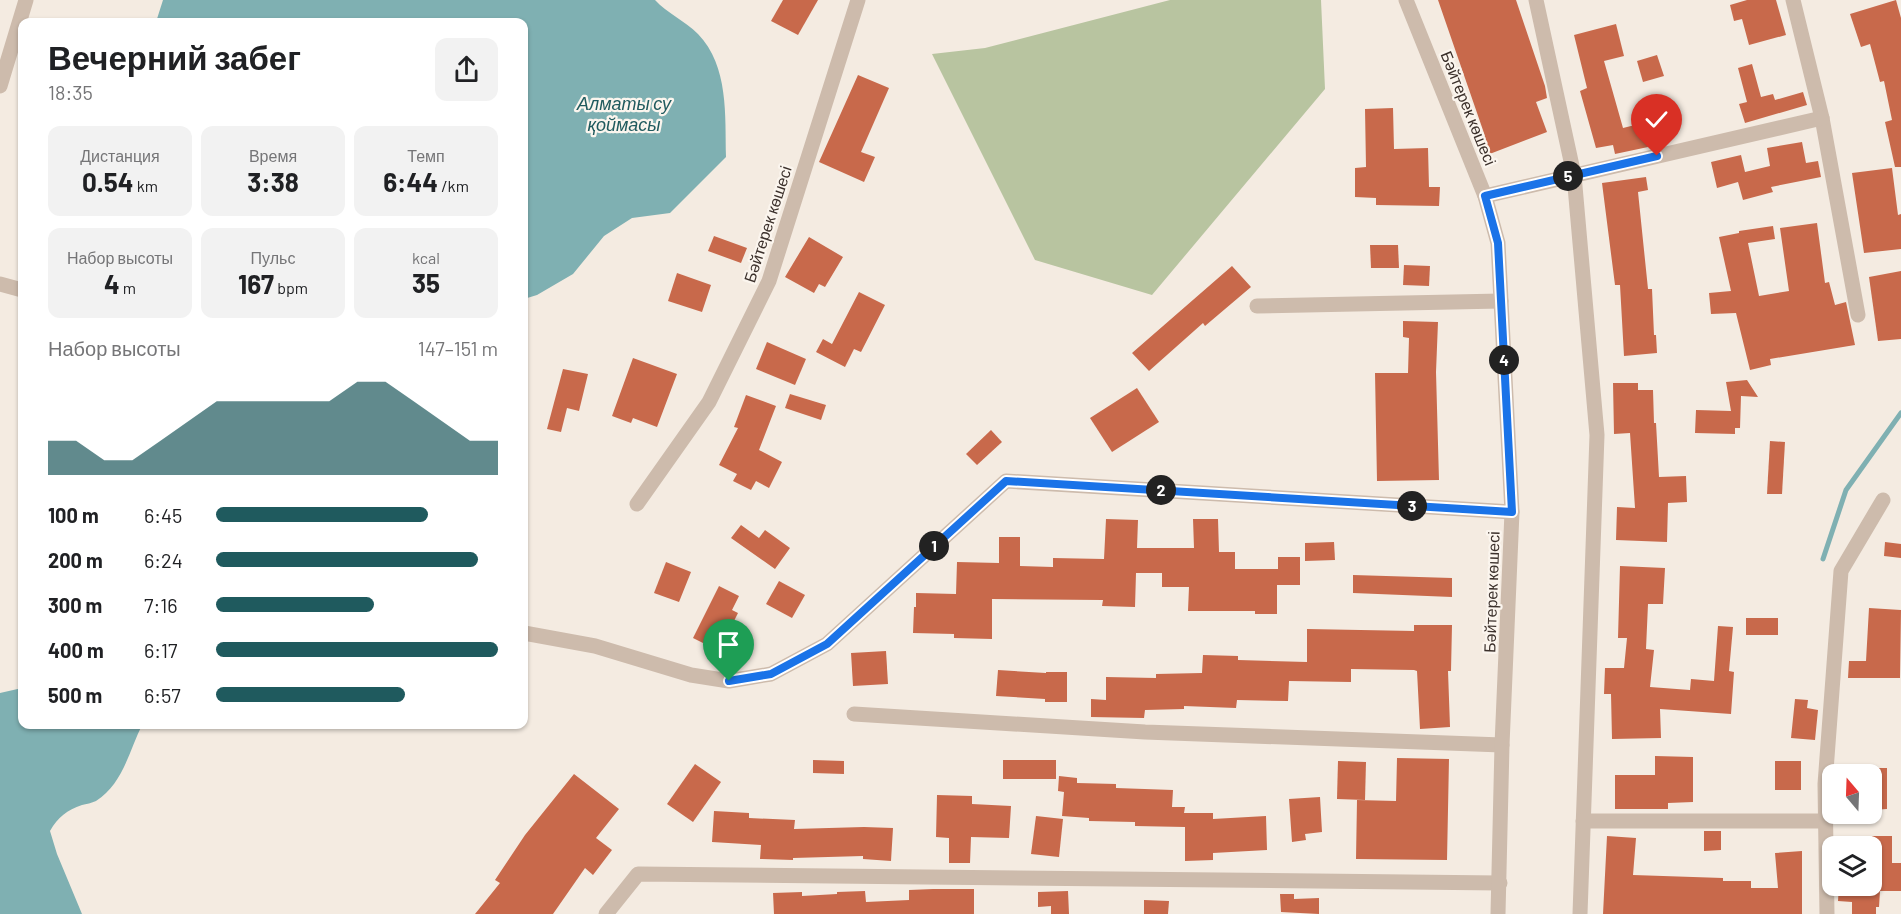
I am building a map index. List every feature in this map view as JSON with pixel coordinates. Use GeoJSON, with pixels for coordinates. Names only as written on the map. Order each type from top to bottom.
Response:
{"type":"FeatureCollection","features":[{"type":"Feature","properties":{"kind":"street"},"geometry":{"type":"LineString","coordinates":[[21,18],[26,0]]}},
{"type":"Feature","properties":{"kind":"street","name":"Бәйтерек көшесі"},"geometry":{"type":"LineString","coordinates":[[637,504],[709,402],[769,281],[858,0]]}},
{"type":"Feature","properties":{"kind":"street","name":"Бәйтерек көшесі"},"geometry":{"type":"LineString","coordinates":[[1406,0],[1485,196],[1498,243],[1512,512],[1502,745],[1498,914]]}},
{"type":"Feature","properties":{"kind":"street"},"geometry":{"type":"LineString","coordinates":[[1536,0],[1574,175],[1596,435],[1580,914]]}},
{"type":"Feature","properties":{"kind":"street"},"geometry":{"type":"LineString","coordinates":[[1793,0],[1822,118],[1858,315]]}},
{"type":"Feature","properties":{"kind":"street"},"geometry":{"type":"LineString","coordinates":[[0,86],[18,26]]}},
{"type":"Feature","properties":{"kind":"street"},"geometry":{"type":"LineString","coordinates":[[1485,196],[1822,118]]}},
{"type":"Feature","properties":{"kind":"street"},"geometry":{"type":"LineString","coordinates":[[0,284],[18,289]]}},
{"type":"Feature","properties":{"kind":"street"},"geometry":{"type":"LineString","coordinates":[[1257,306],[1501,301]]}},
{"type":"Feature","properties":{"kind":"street"},"geometry":{"type":"LineString","coordinates":[[528,634],[595,646],[691,675],[729,681],[771,674],[827,644],[1006,481],[1512,512]]}},
{"type":"Feature","properties":{"kind":"street"},"geometry":{"type":"LineString","coordinates":[[1827,764],[1841,571],[1883,500]]}},
{"type":"Feature","properties":{"kind":"street"},"geometry":{"type":"LineString","coordinates":[[854,714],[1145,732],[1502,745]]}},
{"type":"Feature","properties":{"kind":"street"},"geometry":{"type":"LineString","coordinates":[[1583,821],[1822,821]]}},
{"type":"Feature","properties":{"kind":"street"},"geometry":{"type":"LineString","coordinates":[[1826,824],[1827,914]]}},
{"type":"Feature","properties":{"kind":"street"},"geometry":{"type":"LineString","coordinates":[[606,914],[638,874],[1500,883]]}},
{"type":"Feature","properties":{"kind":"green space"},"geometry":{"type":"Polygon","coordinates":[[[1170,0],[1321,0],[1325,89],[1152,295],[1035,260],[932,54],[985,48],[1170,0]]]}},
{"type":"Feature","properties":{"kind":"water","name":"Алматы су қоймасы"},"geometry":{"type":"Polygon","coordinates":[[[163,0],[655,0],[698,34],[715,61],[720,76],[725,109],[726,157],[670,213],[632,218],[604,236],[573,274],[528,298],[528,18],[157,18],[163,0]]]}},
{"type":"Feature","properties":{"kind":"water"},"geometry":{"type":"Polygon","coordinates":[[[18,689],[18,729],[140,729],[113,786],[96,801],[67,812],[50,831],[82,914],[0,914],[0,693],[18,689]]]}},
{"type":"Feature","properties":{"kind":"building"},"geometry":{"type":"Polygon","coordinates":[[[783,0],[818,0],[798,35],[771,21],[783,0]]]}},
{"type":"Feature","properties":{"kind":"building"},"geometry":{"type":"Polygon","coordinates":[[[1438,0],[1516,0],[1545,86],[1547,98],[1536,102],[1547,132],[1487,155],[1480,138],[1485,136],[1438,0]]]}},
{"type":"Feature","properties":{"kind":"building"},"geometry":{"type":"Polygon","coordinates":[[[1747,0],[1776,0],[1786,35],[1749,45],[1742,19],[1734,21],[1730,5],[1747,0]]]}},
{"type":"Feature","properties":{"kind":"building"},"geometry":{"type":"Polygon","coordinates":[[[1896,0],[1901,18],[1901,167],[1895,167],[1885,122],[1892,120],[1884,81],[1880,82],[1870,44],[1861,47],[1850,14],[1896,0]]]}},
{"type":"Feature","properties":{"kind":"building"},"geometry":{"type":"Polygon","coordinates":[[[1616,24],[1624,56],[1604,61],[1623,128],[1643,123],[1648,147],[1615,154],[1613,145],[1596,148],[1580,91],[1587,88],[1574,35],[1616,24]]]}},
{"type":"Feature","properties":{"kind":"building"},"geometry":{"type":"Polygon","coordinates":[[[1657,55],[1664,76],[1643,82],[1637,61],[1657,55]]]}},
{"type":"Feature","properties":{"kind":"building"},"geometry":{"type":"Polygon","coordinates":[[[1752,64],[1761,97],[1773,94],[1775,100],[1803,92],[1807,105],[1745,123],[1739,104],[1747,102],[1738,68],[1752,64]]]}},
{"type":"Feature","properties":{"kind":"building"},"geometry":{"type":"Polygon","coordinates":[[[858,75],[889,88],[861,152],[875,157],[864,182],[819,162],[858,75]]]}},
{"type":"Feature","properties":{"kind":"building"},"geometry":{"type":"Polygon","coordinates":[[[1393,108],[1394,149],[1428,148],[1429,187],[1440,187],[1439,206],[1376,205],[1376,198],[1355,197],[1355,168],[1366,167],[1365,109],[1393,108]]]}},
{"type":"Feature","properties":{"kind":"building"},"geometry":{"type":"Polygon","coordinates":[[[1802,142],[1806,163],[1818,161],[1821,177],[1771,187],[1773,192],[1743,200],[1738,182],[1717,188],[1711,162],[1741,155],[1745,172],[1770,166],[1767,148],[1802,142]]]}},
{"type":"Feature","properties":{"kind":"building"},"geometry":{"type":"Polygon","coordinates":[[[1892,168],[1898,215],[1901,214],[1901,249],[1864,253],[1852,173],[1892,168]]]}},
{"type":"Feature","properties":{"kind":"building"},"geometry":{"type":"Polygon","coordinates":[[[1646,177],[1648,190],[1638,192],[1648,289],[1652,289],[1657,353],[1624,356],[1620,285],[1615,285],[1602,183],[1646,177]]]}},
{"type":"Feature","properties":{"kind":"building"},"geometry":{"type":"Polygon","coordinates":[[[1817,223],[1825,283],[1829,282],[1835,305],[1846,302],[1855,345],[1770,359],[1771,365],[1750,370],[1736,313],[1711,314],[1709,293],[1731,291],[1719,237],[1739,233],[1739,231],[1773,226],[1775,239],[1748,243],[1759,296],[1789,291],[1780,228],[1817,223]]]}},
{"type":"Feature","properties":{"kind":"building"},"geometry":{"type":"Polygon","coordinates":[[[714,236],[747,248],[741,263],[708,251],[714,236]]]}},
{"type":"Feature","properties":{"kind":"building"},"geometry":{"type":"Polygon","coordinates":[[[809,237],[843,257],[825,287],[819,284],[814,293],[785,277],[809,237]]]}},
{"type":"Feature","properties":{"kind":"building"},"geometry":{"type":"Polygon","coordinates":[[[1370,245],[1398,245],[1399,268],[1371,268],[1370,245]]]}},
{"type":"Feature","properties":{"kind":"building"},"geometry":{"type":"Polygon","coordinates":[[[1404,265],[1430,266],[1429,286],[1403,285],[1404,265]]]}},
{"type":"Feature","properties":{"kind":"building"},"geometry":{"type":"Polygon","coordinates":[[[1232,266],[1251,287],[1205,326],[1203,323],[1149,371],[1132,353],[1232,266]]]}},
{"type":"Feature","properties":{"kind":"building"},"geometry":{"type":"Polygon","coordinates":[[[1901,271],[1901,339],[1878,341],[1869,277],[1901,271]]]}},
{"type":"Feature","properties":{"kind":"building"},"geometry":{"type":"Polygon","coordinates":[[[677,273],[711,285],[702,312],[668,301],[677,273]]]}},
{"type":"Feature","properties":{"kind":"building"},"geometry":{"type":"Polygon","coordinates":[[[859,292],[885,305],[861,352],[854,349],[845,367],[816,352],[823,339],[832,344],[859,292]]]}},
{"type":"Feature","properties":{"kind":"building"},"geometry":{"type":"Polygon","coordinates":[[[1403,321],[1438,322],[1436,372],[1439,480],[1377,481],[1375,373],[1408,373],[1409,338],[1403,337],[1403,321]]]}},
{"type":"Feature","properties":{"kind":"building"},"geometry":{"type":"Polygon","coordinates":[[[767,342],[806,359],[795,385],[756,369],[767,342]]]}},
{"type":"Feature","properties":{"kind":"building"},"geometry":{"type":"Polygon","coordinates":[[[633,358],[677,374],[657,427],[633,418],[631,423],[612,416],[633,358]]]}},
{"type":"Feature","properties":{"kind":"building"},"geometry":{"type":"Polygon","coordinates":[[[563,369],[588,374],[579,411],[567,408],[561,432],[547,429],[563,369]]]}},
{"type":"Feature","properties":{"kind":"building"},"geometry":{"type":"Polygon","coordinates":[[[1747,380],[1758,397],[1741,396],[1740,428],[1735,428],[1735,434],[1695,433],[1696,410],[1731,411],[1726,382],[1747,380]]]}},
{"type":"Feature","properties":{"kind":"building"},"geometry":{"type":"Polygon","coordinates":[[[1613,383],[1638,383],[1638,390],[1653,390],[1659,477],[1686,476],[1687,502],[1668,503],[1667,542],[1616,540],[1617,507],[1635,508],[1630,433],[1614,434],[1613,383]]]}},
{"type":"Feature","properties":{"kind":"building"},"geometry":{"type":"Polygon","coordinates":[[[1137,388],[1159,422],[1112,452],[1090,418],[1137,388]]]}},
{"type":"Feature","properties":{"kind":"building"},"geometry":{"type":"Polygon","coordinates":[[[790,394],[826,405],[821,420],[785,408],[790,394]]]}},
{"type":"Feature","properties":{"kind":"building"},"geometry":{"type":"Polygon","coordinates":[[[746,395],[776,406],[759,450],[782,462],[769,488],[756,481],[751,490],[733,481],[737,474],[719,465],[738,428],[734,427],[746,395]]]}},
{"type":"Feature","properties":{"kind":"building"},"geometry":{"type":"Polygon","coordinates":[[[991,430],[1002,442],[977,465],[966,454],[991,430]]]}},
{"type":"Feature","properties":{"kind":"building"},"geometry":{"type":"Polygon","coordinates":[[[1770,441],[1785,442],[1782,494],[1767,494],[1770,441]]]}},
{"type":"Feature","properties":{"kind":"building"},"geometry":{"type":"Polygon","coordinates":[[[1106,519],[1138,520],[1137,548],[1194,548],[1193,519],[1218,519],[1219,552],[1235,552],[1235,569],[1278,569],[1278,557],[1300,557],[1300,585],[1277,585],[1277,614],[1255,614],[1255,611],[1188,611],[1189,587],[1162,587],[1162,573],[1136,573],[1135,607],[1102,606],[1103,600],[992,599],[992,639],[954,638],[954,634],[913,633],[916,593],[956,594],[957,562],[999,563],[999,537],[1020,537],[1020,566],[1053,567],[1053,558],[1104,559],[1106,519]]]}},
{"type":"Feature","properties":{"kind":"building"},"geometry":{"type":"Polygon","coordinates":[[[741,525],[759,538],[765,530],[790,548],[775,569],[731,538],[741,525]]]}},
{"type":"Feature","properties":{"kind":"building"},"geometry":{"type":"Polygon","coordinates":[[[1334,542],[1335,560],[1305,561],[1305,543],[1334,542]]]}},
{"type":"Feature","properties":{"kind":"building"},"geometry":{"type":"Polygon","coordinates":[[[1885,542],[1901,544],[1901,558],[1884,556],[1885,542]]]}},
{"type":"Feature","properties":{"kind":"building"},"geometry":{"type":"Polygon","coordinates":[[[666,562],[691,572],[679,602],[654,593],[666,562]]]}},
{"type":"Feature","properties":{"kind":"building"},"geometry":{"type":"Polygon","coordinates":[[[1620,566],[1665,568],[1663,604],[1648,604],[1646,649],[1654,650],[1650,687],[1690,690],[1691,679],[1714,681],[1718,626],[1733,627],[1729,671],[1734,672],[1731,714],[1660,709],[1661,738],[1612,739],[1611,694],[1604,694],[1605,668],[1624,668],[1627,638],[1618,638],[1620,566]]]}},
{"type":"Feature","properties":{"kind":"building"},"geometry":{"type":"Polygon","coordinates":[[[1353,575],[1452,578],[1452,597],[1353,593],[1353,575]]]}},
{"type":"Feature","properties":{"kind":"building"},"geometry":{"type":"Polygon","coordinates":[[[779,581],[805,595],[792,618],[766,604],[779,581]]]}},
{"type":"Feature","properties":{"kind":"building"},"geometry":{"type":"Polygon","coordinates":[[[719,586],[739,596],[732,610],[738,613],[719,651],[693,638],[719,586]]]}},
{"type":"Feature","properties":{"kind":"building"},"geometry":{"type":"Polygon","coordinates":[[[1869,608],[1901,610],[1900,678],[1848,678],[1849,661],[1866,661],[1869,608]]]}},
{"type":"Feature","properties":{"kind":"building"},"geometry":{"type":"Polygon","coordinates":[[[1746,618],[1778,618],[1778,635],[1746,635],[1746,618]]]}},
{"type":"Feature","properties":{"kind":"building"},"geometry":{"type":"Polygon","coordinates":[[[1414,625],[1452,625],[1451,671],[1448,671],[1450,727],[1420,729],[1417,671],[1414,670],[1351,669],[1351,682],[1289,681],[1288,701],[1237,700],[1236,708],[1184,706],[1184,709],[1145,710],[1144,718],[1091,717],[1091,699],[1106,700],[1106,677],[1156,678],[1156,674],[1202,673],[1203,655],[1238,656],[1238,660],[1307,662],[1307,629],[1414,631],[1414,625]]]}},
{"type":"Feature","properties":{"kind":"building"},"geometry":{"type":"Polygon","coordinates":[[[886,651],[888,684],[853,686],[851,653],[886,651]]]}},
{"type":"Feature","properties":{"kind":"building"},"geometry":{"type":"Polygon","coordinates":[[[998,670],[1067,672],[1067,702],[1045,702],[1045,699],[996,696],[998,670]]]}},
{"type":"Feature","properties":{"kind":"building"},"geometry":{"type":"Polygon","coordinates":[[[1795,699],[1808,700],[1807,708],[1818,710],[1815,740],[1791,738],[1795,699]]]}},
{"type":"Feature","properties":{"kind":"building"},"geometry":{"type":"Polygon","coordinates":[[[1655,756],[1693,757],[1693,802],[1668,803],[1668,809],[1615,809],[1615,775],[1655,775],[1655,756]]]}},
{"type":"Feature","properties":{"kind":"building"},"geometry":{"type":"Polygon","coordinates":[[[1397,758],[1449,759],[1447,860],[1356,859],[1357,800],[1396,801],[1397,758]]]}},
{"type":"Feature","properties":{"kind":"building"},"geometry":{"type":"Polygon","coordinates":[[[813,760],[844,761],[844,774],[813,773],[813,760]]]}},
{"type":"Feature","properties":{"kind":"building"},"geometry":{"type":"Polygon","coordinates":[[[1003,760],[1056,760],[1056,779],[1003,779],[1003,760]]]}},
{"type":"Feature","properties":{"kind":"building"},"geometry":{"type":"Polygon","coordinates":[[[1338,761],[1366,762],[1365,800],[1337,799],[1338,761]]]}},
{"type":"Feature","properties":{"kind":"building"},"geometry":{"type":"Polygon","coordinates":[[[1775,761],[1801,761],[1801,790],[1775,790],[1775,761]]]}},
{"type":"Feature","properties":{"kind":"building"},"geometry":{"type":"Polygon","coordinates":[[[695,764],[721,782],[693,822],[667,804],[695,764]]]}},
{"type":"Feature","properties":{"kind":"building"},"geometry":{"type":"Polygon","coordinates":[[[1882,768],[1887,768],[1887,809],[1882,809],[1882,768]]]}},
{"type":"Feature","properties":{"kind":"building"},"geometry":{"type":"Polygon","coordinates":[[[574,774],[619,809],[596,838],[612,850],[593,875],[585,868],[553,914],[475,914],[500,883],[495,880],[525,835],[574,774]]]}},
{"type":"Feature","properties":{"kind":"building"},"geometry":{"type":"Polygon","coordinates":[[[1059,776],[1077,778],[1077,783],[1116,784],[1116,788],[1173,790],[1172,807],[1185,807],[1184,813],[1213,813],[1213,819],[1266,816],[1267,850],[1213,853],[1213,860],[1185,861],[1185,827],[1135,826],[1135,822],[1089,821],[1089,818],[1062,816],[1064,792],[1058,791],[1059,776]]]}},
{"type":"Feature","properties":{"kind":"building"},"geometry":{"type":"Polygon","coordinates":[[[937,795],[972,796],[972,804],[1011,806],[1009,838],[971,837],[970,863],[949,863],[949,838],[936,837],[937,795]]]}},
{"type":"Feature","properties":{"kind":"building"},"geometry":{"type":"Polygon","coordinates":[[[1320,797],[1322,832],[1305,834],[1306,840],[1292,842],[1289,799],[1320,797]]]}},
{"type":"Feature","properties":{"kind":"building"},"geometry":{"type":"Polygon","coordinates":[[[714,811],[749,813],[749,818],[795,820],[794,829],[893,828],[891,861],[863,859],[863,856],[793,858],[793,860],[760,859],[761,845],[712,842],[714,811]]]}},
{"type":"Feature","properties":{"kind":"building"},"geometry":{"type":"Polygon","coordinates":[[[1036,816],[1063,819],[1059,857],[1031,854],[1036,816]]]}},
{"type":"Feature","properties":{"kind":"building"},"geometry":{"type":"Polygon","coordinates":[[[1704,831],[1721,831],[1721,850],[1704,851],[1704,831]]]}},
{"type":"Feature","properties":{"kind":"building"},"geometry":{"type":"Polygon","coordinates":[[[1607,836],[1636,838],[1633,875],[1751,881],[1751,888],[1778,888],[1775,853],[1802,851],[1802,914],[1603,914],[1607,836]]]}},
{"type":"Feature","properties":{"kind":"building"},"geometry":{"type":"Polygon","coordinates":[[[1882,836],[1892,836],[1892,863],[1901,863],[1901,891],[1882,891],[1882,836]]]}},
{"type":"Feature","properties":{"kind":"building"},"geometry":{"type":"Polygon","coordinates":[[[974,889],[974,914],[774,914],[773,893],[802,892],[802,896],[865,891],[866,902],[909,900],[909,890],[974,889]]]}},
{"type":"Feature","properties":{"kind":"building"},"geometry":{"type":"Polygon","coordinates":[[[1068,891],[1069,914],[1051,914],[1051,906],[1038,907],[1038,892],[1068,891]]]}},
{"type":"Feature","properties":{"kind":"building"},"geometry":{"type":"Polygon","coordinates":[[[1280,894],[1294,894],[1294,899],[1319,898],[1319,914],[1281,912],[1280,894]]]}},
{"type":"Feature","properties":{"kind":"building"},"geometry":{"type":"Polygon","coordinates":[[[1838,896],[1880,896],[1876,914],[1852,914],[1852,902],[1838,901],[1838,896]]]}},
{"type":"Feature","properties":{"kind":"building"},"geometry":{"type":"Polygon","coordinates":[[[1144,900],[1169,901],[1168,914],[1144,914],[1144,900]]]}},
{"type":"Feature","properties":{"kind":"waterway"},"geometry":{"type":"LineString","coordinates":[[1823,559],[1846,490],[1901,413]]}},
{"type":"Feature","properties":{"kind":"route"},"geometry":{"type":"LineString","coordinates":[[729,681],[771,674],[827,644],[1006,481],[1512,512],[1498,243],[1485,196],[1657,156]]}}]}
